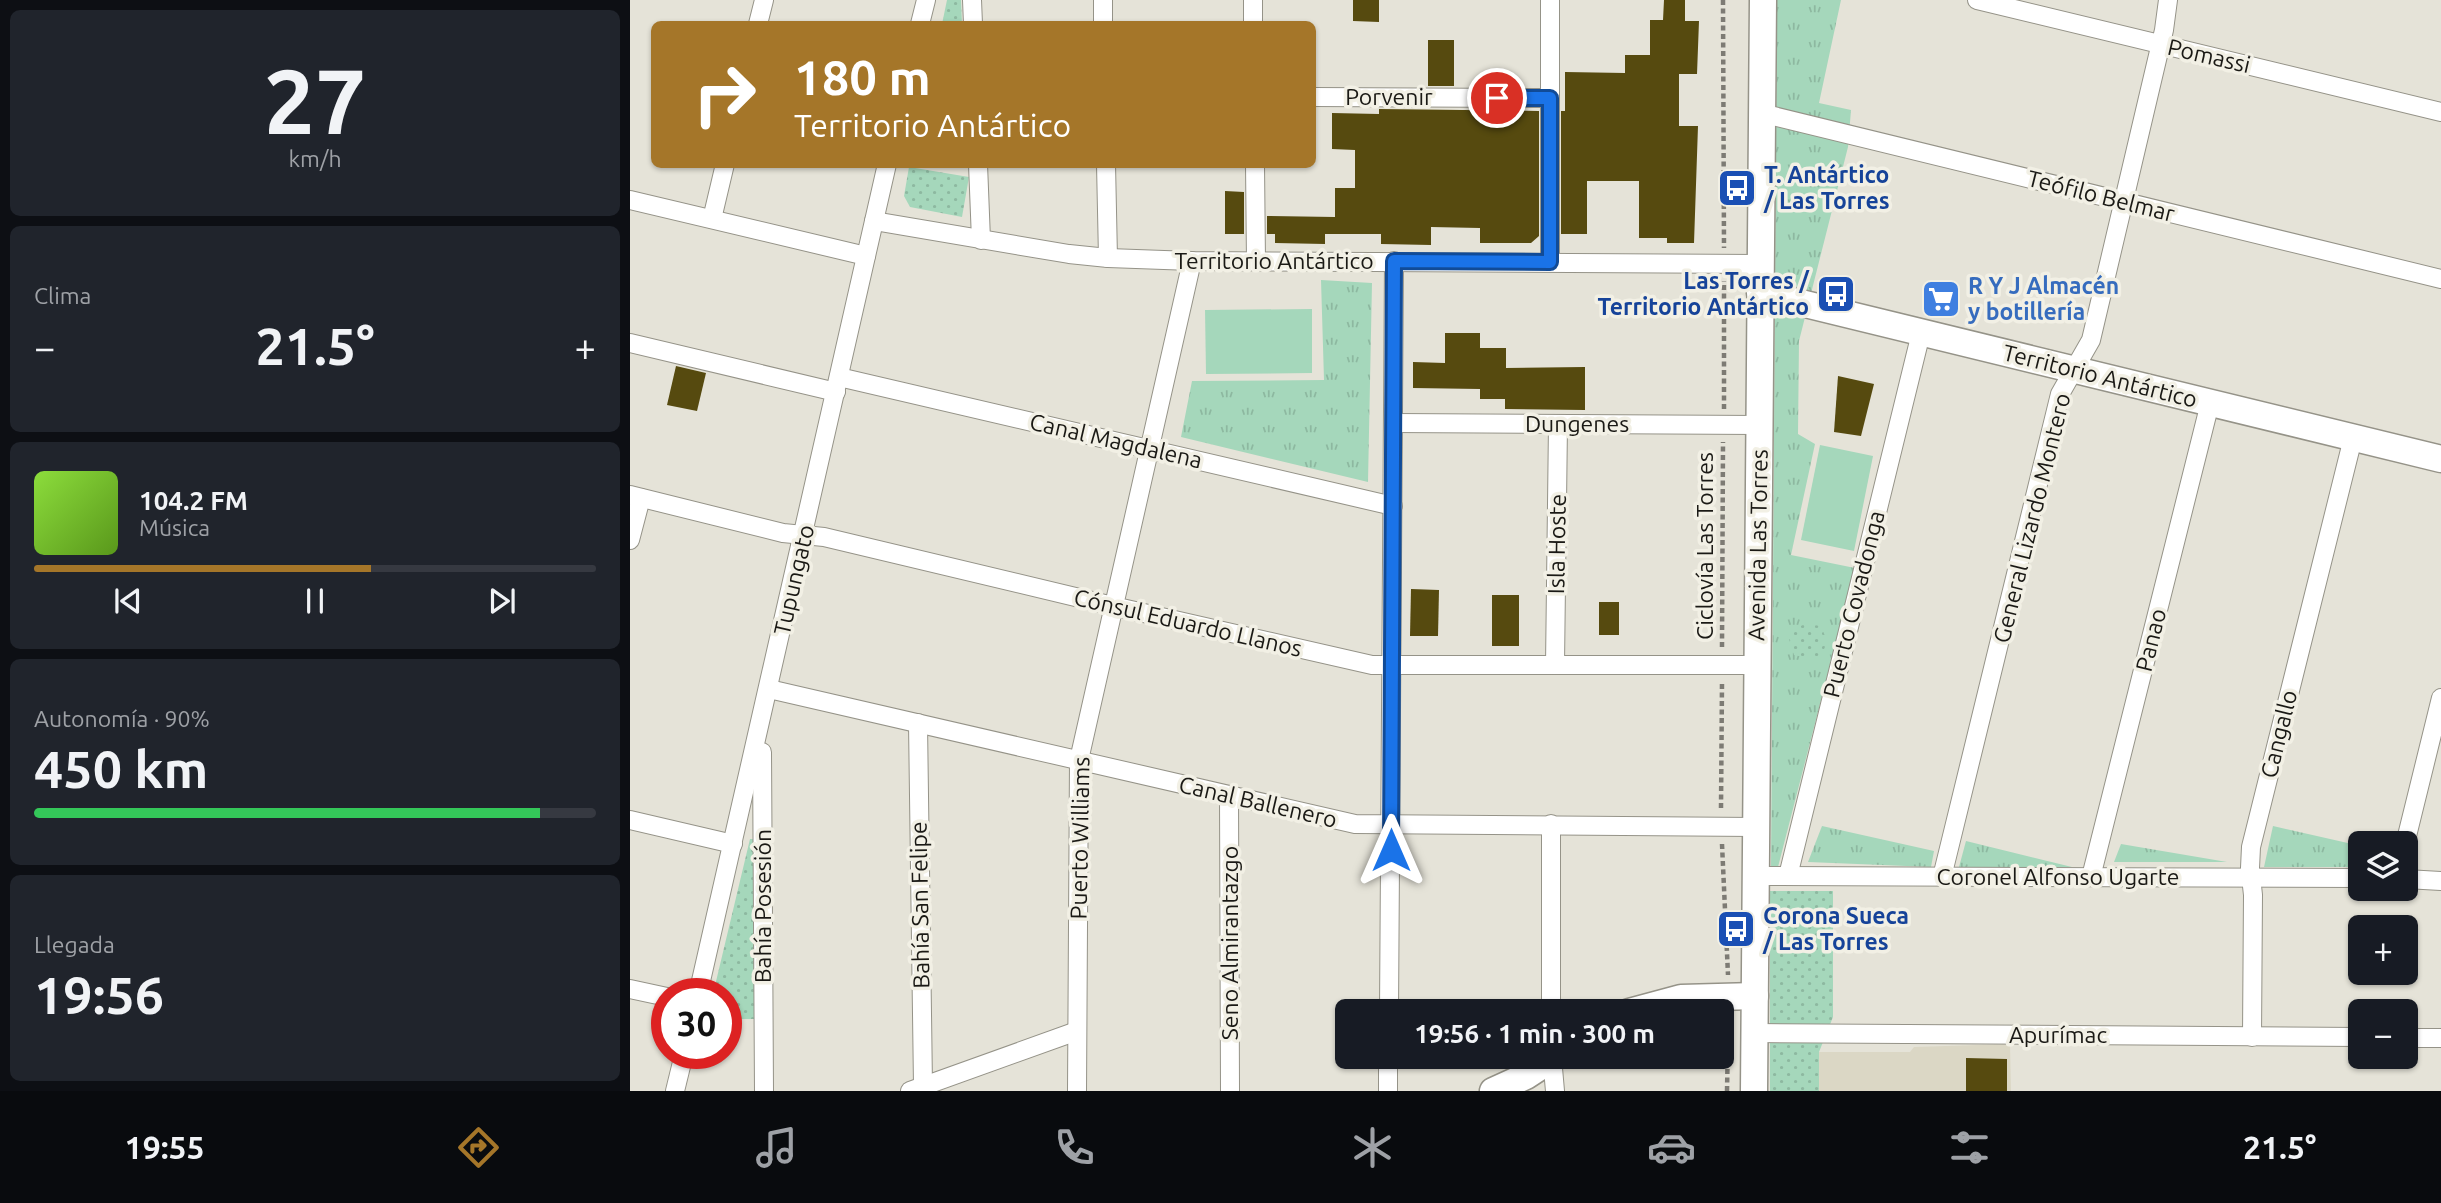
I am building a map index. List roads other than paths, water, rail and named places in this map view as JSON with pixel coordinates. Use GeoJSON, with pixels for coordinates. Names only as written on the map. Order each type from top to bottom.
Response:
{"type":"FeatureCollection","features":[{"type":"Feature","properties":{"kind":"main road","name":"Avenida Las Torres"},"geometry":{"type":"LineString","coordinates":[[1754,1091],[1754,1032],[1742,996],[1756,876],[1763,0]]}},
{"type":"Feature","properties":{"kind":"main road","name":"Territorio Antártico"},"geometry":{"type":"LineString","coordinates":[[1760,293],[2441,459]]}},
{"type":"Feature","properties":{"kind":"main road"},"geometry":{"type":"LineString","coordinates":[[1677,999],[1742,996]]}},
{"type":"Feature","properties":{"kind":"main road"},"geometry":{"type":"LineString","coordinates":[[1493,1091],[1536,1069]]}},
{"type":"Feature","properties":{"kind":"street"},"geometry":{"type":"LineString","coordinates":[[759,21],[764,0]]}},
{"type":"Feature","properties":{"kind":"street"},"geometry":{"type":"LineString","coordinates":[[921,21],[926,0]]}},
{"type":"Feature","properties":{"kind":"street"},"geometry":{"type":"LineString","coordinates":[[972,0],[973,21]]}},
{"type":"Feature","properties":{"kind":"street"},"geometry":{"type":"LineString","coordinates":[[1103,0],[1103,21]]}},
{"type":"Feature","properties":{"kind":"street"},"geometry":{"type":"LineString","coordinates":[[1253,0],[1253,21]]}},
{"type":"Feature","properties":{"kind":"street"},"geometry":{"type":"LineString","coordinates":[[1550,0],[1550,262]]}},
{"type":"Feature","properties":{"kind":"street","name":"Pomassi"},"geometry":{"type":"LineString","coordinates":[[1977,0],[2441,111]]}},
{"type":"Feature","properties":{"kind":"street","name":"General Lizardo Montero"},"geometry":{"type":"LineString","coordinates":[[1942,877],[2060,394],[2091,340],[2161,44],[2168,0]]}},
{"type":"Feature","properties":{"kind":"street","name":"Porvenir"},"geometry":{"type":"LineString","coordinates":[[1316,97],[1550,98]]}},
{"type":"Feature","properties":{"kind":"street","name":"Teófilo Belmar"},"geometry":{"type":"LineString","coordinates":[[1762,113],[2441,279]]}},
{"type":"Feature","properties":{"kind":"street"},"geometry":{"type":"LineString","coordinates":[[712,219],[724,168]]}},
{"type":"Feature","properties":{"kind":"street","name":"Tupungato"},"geometry":{"type":"LineString","coordinates":[[702,978],[886,168]]}},
{"type":"Feature","properties":{"kind":"street"},"geometry":{"type":"LineString","coordinates":[[978,168],[981,240]]}},
{"type":"Feature","properties":{"kind":"street"},"geometry":{"type":"LineString","coordinates":[[1106,168],[1108,258]]}},
{"type":"Feature","properties":{"kind":"street"},"geometry":{"type":"LineString","coordinates":[[1255,168],[1256,261]]}},
{"type":"Feature","properties":{"kind":"street"},"geometry":{"type":"LineString","coordinates":[[630,200],[866,256]]}},
{"type":"Feature","properties":{"kind":"street","name":"Territorio Antártico"},"geometry":{"type":"LineString","coordinates":[[874,221],[1108,258],[1192,261],[1760,264]]}},
{"type":"Feature","properties":{"kind":"street","name":"Puerto Williams"},"geometry":{"type":"LineString","coordinates":[[1077,1091],[1079,760],[1192,261]]}},
{"type":"Feature","properties":{"kind":"street"},"geometry":{"type":"LineString","coordinates":[[1389,999],[1394,261]]}},
{"type":"Feature","properties":{"kind":"street","name":"Puerto Covadonga"},"geometry":{"type":"LineString","coordinates":[[1788,876],[1921,332]]}},
{"type":"Feature","properties":{"kind":"street","name":"Canal Magdalena"},"geometry":{"type":"LineString","coordinates":[[630,343],[1149,449],[1393,506]]}},
{"type":"Feature","properties":{"kind":"street","name":"Panao"},"geometry":{"type":"LineString","coordinates":[[2091,877],[2210,403]]}},
{"type":"Feature","properties":{"kind":"street","name":"Dungenes"},"geometry":{"type":"LineString","coordinates":[[1394,423],[1760,425]]}},
{"type":"Feature","properties":{"kind":"street","name":"Isla Hoste"},"geometry":{"type":"LineString","coordinates":[[1555,665],[1558,424]]}},
{"type":"Feature","properties":{"kind":"street","name":"Cangallo"},"geometry":{"type":"LineString","coordinates":[[2252,1037],[2251,847],[2353,438]]}},
{"type":"Feature","properties":{"kind":"street"},"geometry":{"type":"LineString","coordinates":[[630,540],[635,497]]}},
{"type":"Feature","properties":{"kind":"street","name":"Cónsul Eduardo Llanos"},"geometry":{"type":"LineString","coordinates":[[635,497],[783,533],[824,537],[1361,663],[1757,665]]}},
{"type":"Feature","properties":{"kind":"street","name":"Canal Ballenero"},"geometry":{"type":"LineString","coordinates":[[769,689],[1355,824],[1756,827]]}},
{"type":"Feature","properties":{"kind":"street"},"geometry":{"type":"LineString","coordinates":[[2408,831],[2441,698]]}},
{"type":"Feature","properties":{"kind":"street","name":"Bahía Posesión"},"geometry":{"type":"LineString","coordinates":[[761,721],[764,1091]]}},
{"type":"Feature","properties":{"kind":"street","name":"Bahía San Felipe"},"geometry":{"type":"LineString","coordinates":[[916,1089],[918,723]]}},
{"type":"Feature","properties":{"kind":"street","name":"Seno Almirantazgo"},"geometry":{"type":"LineString","coordinates":[[1229,795],[1230,1091]]}},
{"type":"Feature","properties":{"kind":"street"},"geometry":{"type":"LineString","coordinates":[[630,820],[733,844]]}},
{"type":"Feature","properties":{"kind":"street"},"geometry":{"type":"LineString","coordinates":[[1550,824],[1550,999]]}},
{"type":"Feature","properties":{"kind":"street","name":"Coronel Alfonso Ugarte"},"geometry":{"type":"LineString","coordinates":[[1756,876],[2348,878]]}},
{"type":"Feature","properties":{"kind":"street"},"geometry":{"type":"LineString","coordinates":[[2418,880],[2441,881]]}},
{"type":"Feature","properties":{"kind":"street"},"geometry":{"type":"LineString","coordinates":[[630,989],[651,994]]}},
{"type":"Feature","properties":{"kind":"street"},"geometry":{"type":"LineString","coordinates":[[916,1089],[1077,1031]]}},
{"type":"Feature","properties":{"kind":"street","name":"Apurímac"},"geometry":{"type":"LineString","coordinates":[[1754,1032],[2348,1037]]}},
{"type":"Feature","properties":{"kind":"street"},"geometry":{"type":"LineString","coordinates":[[2418,1038],[2441,1038]]}},
{"type":"Feature","properties":{"kind":"street"},"geometry":{"type":"LineString","coordinates":[[675,1091],[680,1069]]}},
{"type":"Feature","properties":{"kind":"street"},"geometry":{"type":"LineString","coordinates":[[1388,1069],[1388,1091]]}},
{"type":"Feature","properties":{"kind":"street"},"geometry":{"type":"LineString","coordinates":[[1554,1069],[1555,1091]]}},
{"type":"Feature","properties":{"kind":"place","name":"T. Antártico / Las Torres"},"geometry":{"type":"Point","coordinates":[1737,188]}},
{"type":"Feature","properties":{"kind":"place","name":"Las Torres / Territorio Antártico"},"geometry":{"type":"Point","coordinates":[1836,294]}},
{"type":"Feature","properties":{"kind":"place","name":"R Y J Almacén y botillería"},"geometry":{"type":"Point","coordinates":[1941,299]}},
{"type":"Feature","properties":{"kind":"place","name":"Corona Sueca / Las Torres"},"geometry":{"type":"Point","coordinates":[1736,929]}}]}
